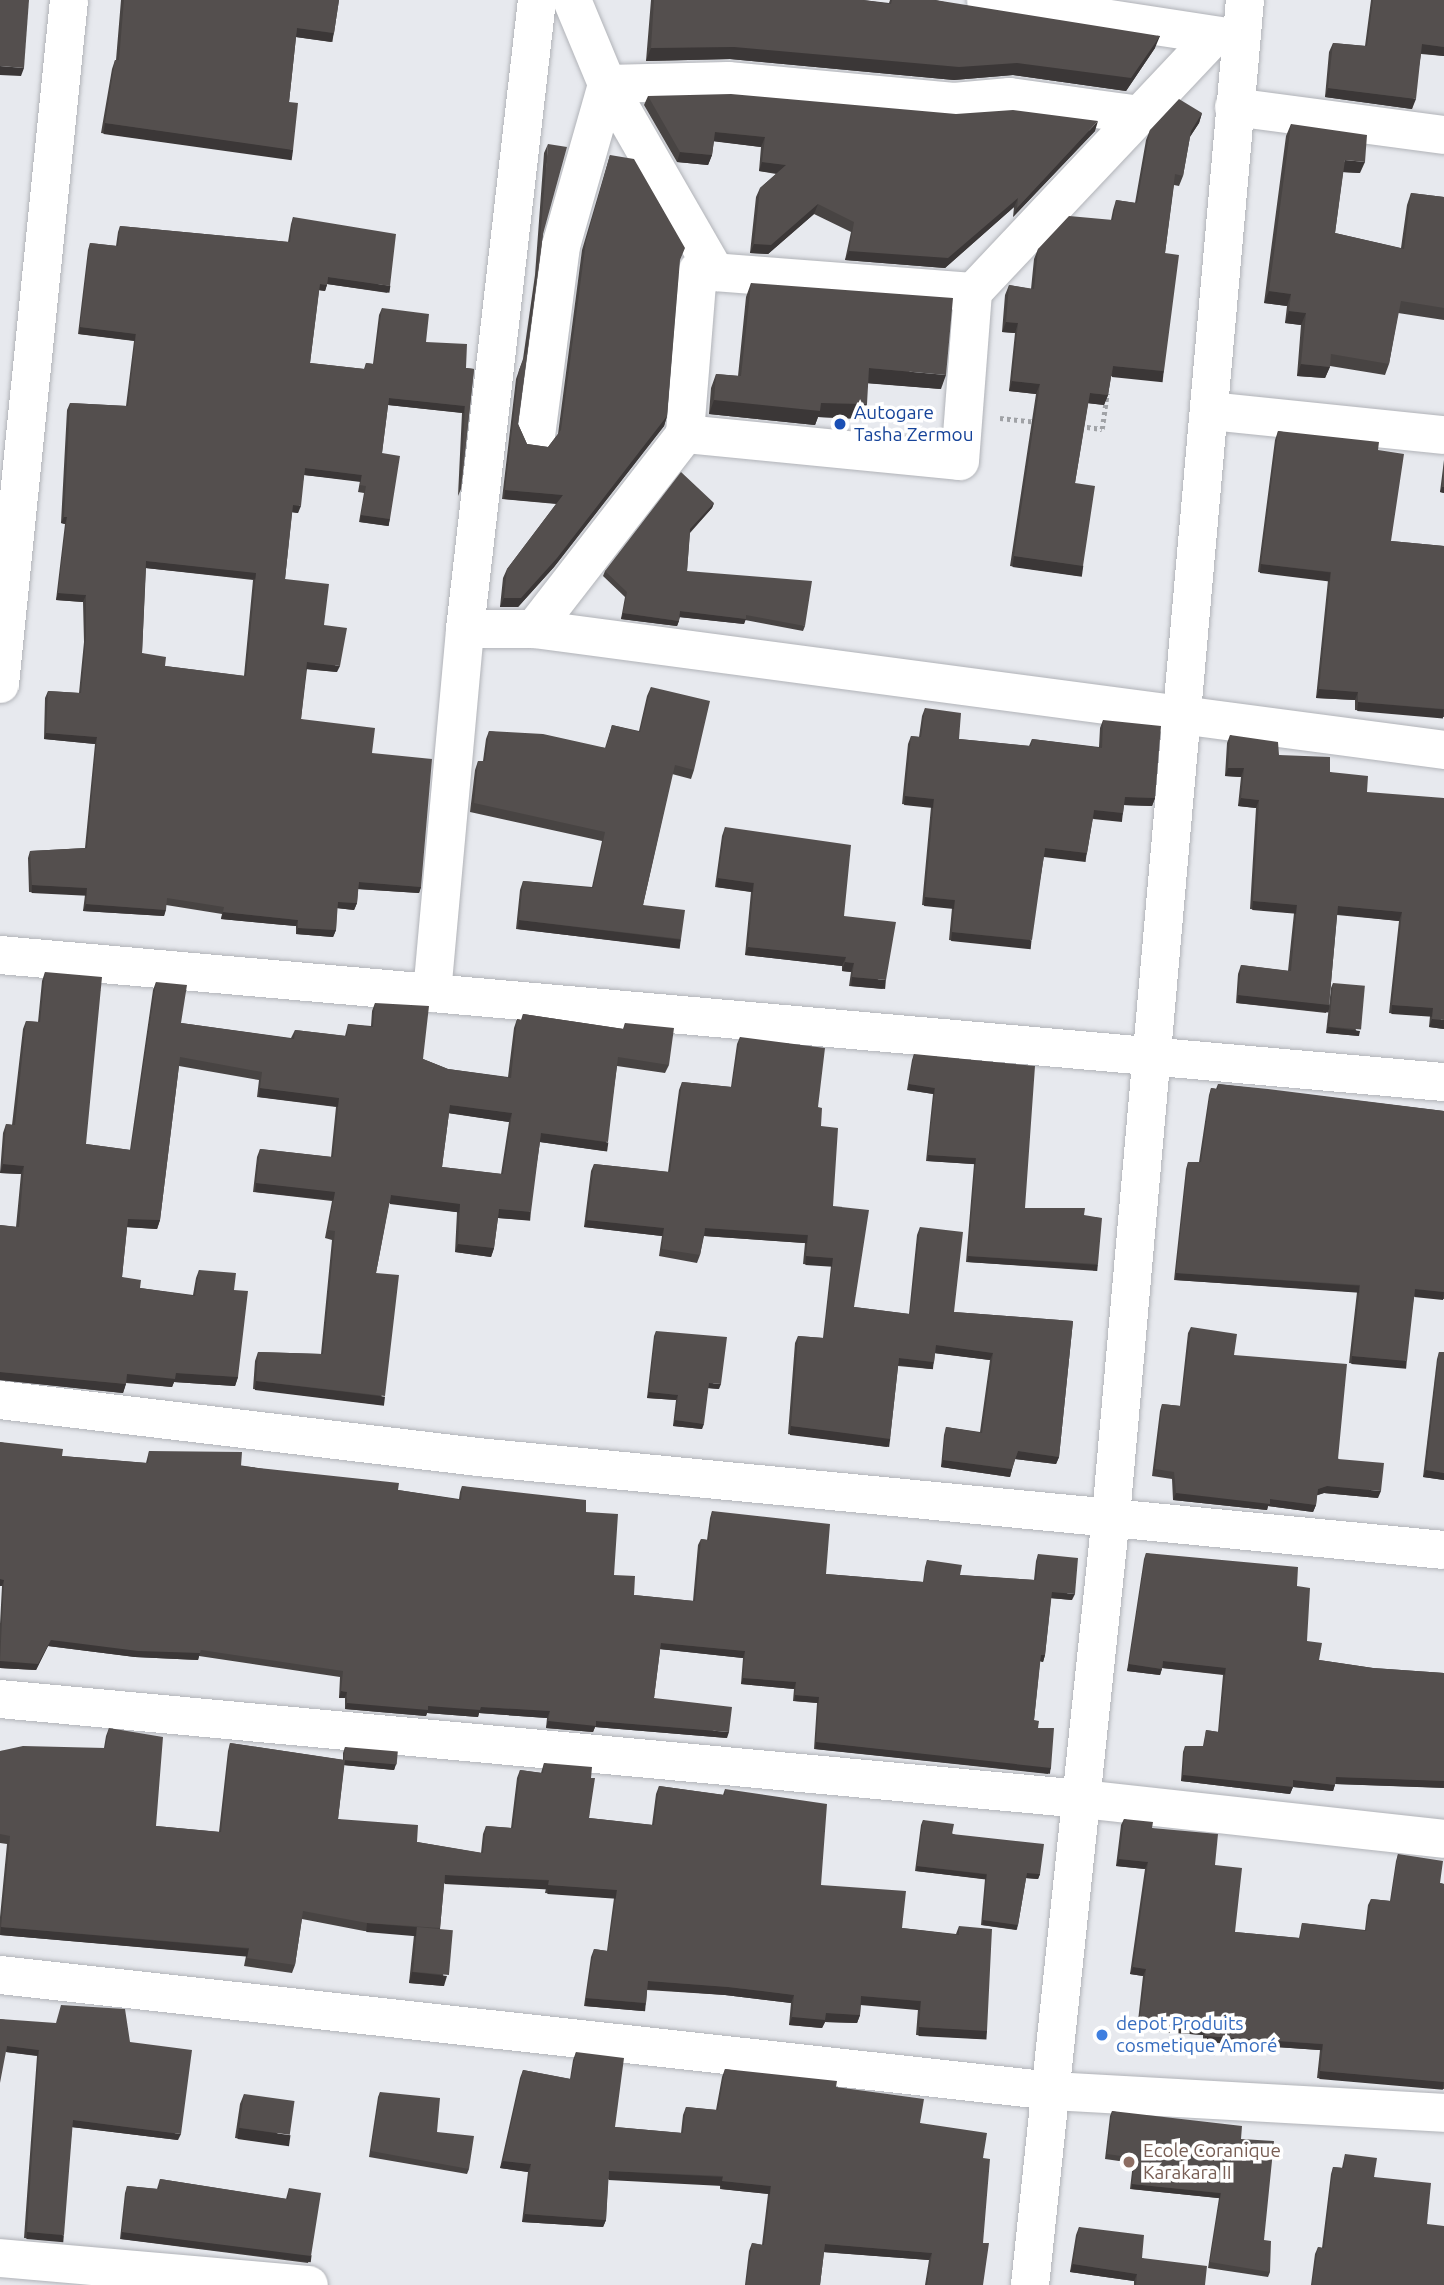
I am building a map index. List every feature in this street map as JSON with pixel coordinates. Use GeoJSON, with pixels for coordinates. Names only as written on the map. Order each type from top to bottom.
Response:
{"type":"FeatureCollection","features":[{"type":"Feature","properties":{"kind":"street"},"geometry":{"type":"LineString","coordinates":[[0,684],[69,0]]}},
{"type":"Feature","properties":{"kind":"street"},"geometry":{"type":"LineString","coordinates":[[432,993],[465,629],[537,0]]}},
{"type":"Feature","properties":{"kind":"street"},"geometry":{"type":"LineString","coordinates":[[572,0],[607,84],[715,272]]}},
{"type":"Feature","properties":{"kind":"street"},"geometry":{"type":"LineString","coordinates":[[986,0],[1227,38]]}},
{"type":"Feature","properties":{"kind":"street"},"geometry":{"type":"LineString","coordinates":[[685,434],[960,461],[973,292],[1139,115],[1227,38],[1245,0]]}},
{"type":"Feature","properties":{"kind":"street"},"geometry":{"type":"LineString","coordinates":[[1030,2285],[1111,1516],[1154,1060],[1179,716],[1211,411],[1234,107],[1227,38]]}},
{"type":"Feature","properties":{"kind":"street"},"geometry":{"type":"LineString","coordinates":[[607,84],[728,81],[954,102],[1010,97],[1139,115]]}},
{"type":"Feature","properties":{"kind":"street"},"geometry":{"type":"LineString","coordinates":[[536,436],[561,246],[607,84]]}},
{"type":"Feature","properties":{"kind":"street"},"geometry":{"type":"LineString","coordinates":[[1234,107],[1444,135]]}},
{"type":"Feature","properties":{"kind":"street"},"geometry":{"type":"LineString","coordinates":[[534,629],[685,434],[698,271],[973,292]]}},
{"type":"Feature","properties":{"kind":"street"},"geometry":{"type":"LineString","coordinates":[[1211,411],[1444,435]]}},
{"type":"Feature","properties":{"kind":"street"},"geometry":{"type":"LineString","coordinates":[[465,629],[534,629],[1444,750]]}},
{"type":"Feature","properties":{"kind":"street"},"geometry":{"type":"LineString","coordinates":[[0,955],[1154,1060],[1444,1082]]}},
{"type":"Feature","properties":{"kind":"street"},"geometry":{"type":"LineString","coordinates":[[0,1400],[478,1457],[1444,1550]]}},
{"type":"Feature","properties":{"kind":"street"},"geometry":{"type":"LineString","coordinates":[[0,1699],[1082,1799],[1444,1839]]}},
{"type":"Feature","properties":{"kind":"street"},"geometry":{"type":"LineString","coordinates":[[0,1975],[1052,2091],[1444,2113]]}},
{"type":"Feature","properties":{"kind":"street"},"geometry":{"type":"LineString","coordinates":[[0,2258],[309,2285]]}},
{"type":"Feature","properties":{"kind":"path"},"geometry":{"type":"LineString","coordinates":[[1077,426],[1102,429],[1109,383]]}},
{"type":"Feature","properties":{"kind":"path"},"geometry":{"type":"LineString","coordinates":[[963,414],[1052,424]]}},
{"type":"Feature","properties":{"kind":"building"},"geometry":{"type":"Polygon","coordinates":[[[0,0],[29,0],[24,68],[0,66],[0,0]]]}},
{"type":"Feature","properties":{"kind":"building"},"geometry":{"type":"Polygon","coordinates":[[[124,0],[339,0],[334,33],[297,28],[289,102],[298,103],[293,150],[105,123],[115,60],[119,60],[124,0]]]}},
{"type":"Feature","properties":{"kind":"building"},"geometry":{"type":"Polygon","coordinates":[[[654,0],[863,0],[891,4],[892,0],[935,0],[1160,36],[1131,78],[1017,63],[959,67],[734,47],[651,48],[654,0]]]}},
{"type":"Feature","properties":{"kind":"building"},"geometry":{"type":"Polygon","coordinates":[[[1373,0],[1444,0],[1444,47],[1422,44],[1416,99],[1328,88],[1333,43],[1367,46],[1373,0]]]}},
{"type":"Feature","properties":{"kind":"building"},"geometry":{"type":"Polygon","coordinates":[[[731,94],[956,114],[1013,110],[1098,121],[1017,208],[1018,198],[948,258],[849,251],[854,222],[818,204],[771,245],[754,244],[760,188],[786,165],[762,162],[765,137],[715,132],[712,155],[680,152],[648,96],[731,94]]]}},
{"type":"Feature","properties":{"kind":"building"},"geometry":{"type":"Polygon","coordinates":[[[1179,99],[1202,113],[1191,131],[1183,176],[1175,174],[1165,253],[1179,255],[1164,371],[1113,366],[1108,395],[1090,393],[1075,483],[1095,486],[1083,566],[1014,556],[1040,384],[1012,381],[1018,323],[1006,322],[1009,285],[1034,289],[1038,249],[1069,216],[1113,220],[1116,200],[1137,203],[1150,130],[1179,99]]]}},
{"type":"Feature","properties":{"kind":"building"},"geometry":{"type":"Polygon","coordinates":[[[1291,124],[1367,135],[1365,162],[1345,160],[1335,233],[1404,249],[1411,193],[1444,197],[1444,308],[1401,301],[1389,364],[1331,354],[1330,367],[1301,364],[1306,313],[1289,311],[1291,294],[1269,291],[1291,124]]]}},
{"type":"Feature","properties":{"kind":"building"},"geometry":{"type":"Polygon","coordinates":[[[548,144],[567,147],[543,234],[518,424],[527,444],[548,447],[561,430],[586,241],[610,155],[634,159],[685,248],[680,260],[667,416],[557,558],[521,598],[504,598],[507,569],[563,495],[505,490],[519,370],[527,351],[538,265],[548,144]]]}},
{"type":"Feature","properties":{"kind":"building"},"geometry":{"type":"Polygon","coordinates":[[[293,217],[396,234],[390,286],[328,277],[327,285],[320,284],[310,363],[365,369],[366,363],[374,364],[382,308],[429,314],[426,342],[467,344],[466,368],[474,369],[461,489],[465,406],[389,398],[382,453],[400,456],[390,519],[361,515],[366,486],[360,485],[362,475],[305,468],[301,506],[293,505],[285,579],[329,584],[324,625],[347,628],[340,666],[307,662],[301,719],[375,728],[372,753],[432,759],[421,887],[359,882],[357,903],[338,902],[336,930],[298,928],[298,920],[223,912],[224,907],[167,898],[166,910],[86,904],[87,888],[32,885],[30,851],[87,848],[97,737],[46,733],[48,691],[81,693],[86,636],[86,595],[58,593],[67,517],[64,517],[70,403],[128,406],[136,334],[80,327],[90,243],[118,246],[120,226],[290,242],[293,217]],[[146,561],[142,653],[166,657],[165,666],[246,676],[256,573],[146,561]]]}},
{"type":"Feature","properties":{"kind":"building"},"geometry":{"type":"Polygon","coordinates":[[[751,283],[953,298],[946,375],[869,368],[867,404],[821,403],[820,411],[714,400],[716,374],[741,376],[751,283]]]}},
{"type":"Feature","properties":{"kind":"building"},"geometry":{"type":"Polygon","coordinates":[[[1278,431],[1379,442],[1378,450],[1404,454],[1391,541],[1444,546],[1444,709],[1358,702],[1358,692],[1319,689],[1331,572],[1261,564],[1278,431]]]}},
{"type":"Feature","properties":{"kind":"building"},"geometry":{"type":"Polygon","coordinates":[[[681,472],[714,503],[690,529],[687,571],[812,581],[805,626],[746,615],[746,619],[680,611],[679,621],[623,613],[627,592],[605,571],[681,472]]]}},
{"type":"Feature","properties":{"kind":"building"},"geometry":{"type":"Polygon","coordinates":[[[651,687],[710,701],[694,770],[675,765],[643,905],[685,910],[681,939],[519,920],[523,881],[593,888],[605,832],[474,803],[478,761],[485,761],[489,731],[543,734],[606,748],[612,725],[640,732],[651,687]]]}},
{"type":"Feature","properties":{"kind":"building"},"geometry":{"type":"Polygon","coordinates":[[[925,708],[961,713],[959,739],[1031,746],[1032,739],[1102,748],[1103,720],[1161,726],[1155,798],[1125,797],[1123,813],[1094,810],[1087,853],[1045,848],[1032,940],[952,932],[955,900],[925,897],[934,799],[905,796],[911,736],[921,737],[925,708]]]}},
{"type":"Feature","properties":{"kind":"building"},"geometry":{"type":"Polygon","coordinates":[[[1230,735],[1278,742],[1279,755],[1330,757],[1330,772],[1368,776],[1367,792],[1444,798],[1444,1020],[1432,1019],[1433,1008],[1392,1005],[1402,912],[1338,906],[1329,1005],[1238,995],[1241,965],[1291,971],[1297,905],[1253,901],[1259,800],[1241,798],[1244,768],[1228,768],[1230,735]]]}},
{"type":"Feature","properties":{"kind":"building"},"geometry":{"type":"Polygon","coordinates":[[[725,827],[851,845],[844,916],[896,922],[886,980],[852,977],[854,963],[845,962],[846,957],[748,947],[754,883],[718,878],[725,827]]]}},
{"type":"Feature","properties":{"kind":"building"},"geometry":{"type":"Polygon","coordinates":[[[45,972],[102,977],[86,1144],[131,1150],[156,982],[187,985],[181,1023],[294,1039],[295,1030],[347,1036],[348,1024],[373,1027],[375,1003],[429,1006],[423,1059],[448,1069],[511,1078],[517,1019],[522,1020],[523,1014],[624,1029],[625,1023],[674,1028],[669,1065],[618,1057],[608,1142],[541,1133],[531,1212],[499,1209],[494,1248],[458,1244],[460,1204],[391,1195],[376,1273],[399,1275],[385,1396],[256,1381],[258,1352],[323,1354],[335,1231],[328,1230],[335,1192],[256,1183],[260,1149],[333,1157],[339,1098],[260,1088],[262,1072],[180,1057],[160,1220],[128,1219],[122,1277],[141,1280],[140,1288],[195,1296],[199,1270],[236,1273],[234,1290],[248,1291],[238,1377],[176,1373],[175,1379],[127,1374],[126,1384],[0,1372],[0,1225],[19,1227],[24,1166],[3,1164],[6,1124],[15,1125],[26,1021],[40,1022],[45,972]],[[450,1105],[442,1167],[503,1174],[512,1113],[450,1105]]]}},
{"type":"Feature","properties":{"kind":"building"},"geometry":{"type":"Polygon","coordinates":[[[1333,983],[1365,986],[1361,1030],[1329,1027],[1333,983]]]}},
{"type":"Feature","properties":{"kind":"building"},"geometry":{"type":"Polygon","coordinates":[[[740,1037],[825,1048],[818,1107],[822,1108],[821,1126],[838,1128],[833,1206],[869,1210],[854,1307],[910,1314],[920,1227],[963,1232],[954,1312],[1073,1321],[1059,1457],[1018,1451],[1012,1469],[943,1460],[946,1427],[982,1433],[993,1353],[936,1345],[934,1362],[899,1358],[890,1439],[791,1426],[798,1336],[824,1338],[833,1258],[806,1256],[808,1235],[705,1228],[700,1255],[662,1249],[664,1228],[587,1220],[594,1164],[670,1172],[682,1082],[732,1087],[740,1037]]]}},
{"type":"Feature","properties":{"kind":"building"},"geometry":{"type":"Polygon","coordinates":[[[914,1054],[1035,1066],[1025,1208],[1085,1208],[1084,1215],[1102,1218],[1098,1264],[968,1256],[976,1158],[928,1155],[935,1088],[909,1084],[914,1054]]]}},
{"type":"Feature","properties":{"kind":"building"},"geometry":{"type":"Polygon","coordinates":[[[1218,1084],[1444,1111],[1444,1292],[1415,1289],[1407,1361],[1352,1356],[1360,1285],[1176,1273],[1188,1162],[1201,1162],[1211,1088],[1218,1089],[1218,1084]]]}},
{"type":"Feature","properties":{"kind":"building"},"geometry":{"type":"Polygon","coordinates":[[[1191,1327],[1237,1334],[1234,1355],[1347,1364],[1338,1459],[1384,1463],[1381,1491],[1327,1486],[1318,1489],[1316,1505],[1270,1499],[1270,1504],[1176,1493],[1174,1472],[1155,1469],[1162,1404],[1181,1406],[1191,1327]]]}},
{"type":"Feature","properties":{"kind":"building"},"geometry":{"type":"Polygon","coordinates":[[[656,1331],[727,1337],[721,1384],[709,1383],[704,1424],[675,1420],[678,1395],[649,1392],[656,1331]]]}},
{"type":"Feature","properties":{"kind":"building"},"geometry":{"type":"Polygon","coordinates":[[[1439,1352],[1444,1352],[1444,1473],[1426,1470],[1439,1352]]]}},
{"type":"Feature","properties":{"kind":"building"},"geometry":{"type":"Polygon","coordinates":[[[0,1442],[63,1449],[62,1456],[148,1463],[149,1451],[242,1452],[241,1466],[399,1483],[398,1490],[461,1500],[462,1486],[586,1500],[586,1512],[618,1514],[614,1575],[635,1576],[634,1595],[695,1601],[701,1539],[709,1540],[712,1511],[830,1524],[826,1574],[924,1582],[927,1560],[962,1565],[960,1575],[1036,1580],[1038,1554],[1078,1558],[1075,1594],[1052,1592],[1045,1655],[1041,1655],[1034,1720],[1039,1721],[1038,1728],[1054,1728],[1051,1768],[816,1742],[819,1697],[795,1695],[796,1682],[743,1678],[745,1651],[661,1643],[654,1698],[732,1707],[729,1732],[596,1721],[596,1726],[548,1721],[550,1711],[428,1706],[428,1710],[347,1703],[347,1692],[341,1691],[343,1671],[201,1650],[200,1653],[138,1651],[51,1640],[38,1664],[0,1661],[4,1580],[0,1579],[0,1442]]]}},
{"type":"Feature","properties":{"kind":"building"},"geometry":{"type":"Polygon","coordinates":[[[1146,1553],[1298,1567],[1297,1586],[1310,1588],[1307,1641],[1322,1643],[1319,1660],[1373,1668],[1444,1673],[1444,1781],[1336,1777],[1335,1785],[1293,1780],[1293,1787],[1183,1775],[1185,1746],[1204,1746],[1206,1730],[1219,1732],[1226,1668],[1163,1661],[1162,1669],[1129,1664],[1146,1553]]]}},
{"type":"Feature","properties":{"kind":"building"},"geometry":{"type":"Polygon","coordinates":[[[109,1728],[163,1737],[156,1826],[221,1832],[230,1743],[345,1760],[338,1819],[418,1825],[417,1842],[483,1853],[486,1826],[513,1828],[520,1770],[543,1773],[544,1763],[592,1767],[591,1778],[595,1778],[589,1818],[654,1825],[659,1786],[725,1795],[725,1789],[827,1804],[821,1885],[906,1891],[902,1928],[959,1935],[959,1926],[992,1929],[987,2031],[919,2027],[921,2001],[861,1996],[860,2015],[826,2013],[825,2020],[792,2017],[794,1995],[728,1987],[648,1981],[646,2003],[586,1998],[594,1949],[608,1951],[617,1890],[548,1885],[549,1880],[445,1875],[440,1928],[367,1923],[303,1911],[295,1965],[247,1958],[249,1948],[1,1927],[10,1836],[0,1834],[0,1751],[23,1746],[105,1748],[109,1728]]]}},
{"type":"Feature","properties":{"kind":"building"},"geometry":{"type":"Polygon","coordinates":[[[345,1747],[398,1752],[397,1765],[344,1760],[345,1747]]]}},
{"type":"Feature","properties":{"kind":"building"},"geometry":{"type":"Polygon","coordinates":[[[1124,1819],[1153,1822],[1152,1828],[1218,1834],[1215,1865],[1242,1868],[1235,1932],[1300,1938],[1302,1923],[1366,1931],[1371,1899],[1391,1901],[1398,1854],[1443,1861],[1440,1883],[1444,1884],[1444,2082],[1320,2071],[1323,2044],[1205,2036],[1206,2029],[1139,2023],[1146,1969],[1133,1967],[1148,1862],[1119,1859],[1124,1819]]]}},
{"type":"Feature","properties":{"kind":"building"},"geometry":{"type":"Polygon","coordinates":[[[923,1820],[954,1824],[952,1834],[1044,1844],[1040,1874],[1027,1873],[1018,1925],[983,1920],[987,1874],[917,1866],[923,1820]]]}},
{"type":"Feature","properties":{"kind":"building"},"geometry":{"type":"Polygon","coordinates":[[[417,1927],[453,1930],[449,1975],[413,1972],[417,1927]]]}},
{"type":"Feature","properties":{"kind":"building"},"geometry":{"type":"Polygon","coordinates":[[[61,2005],[125,2009],[130,2042],[192,2050],[181,2134],[73,2120],[64,2235],[27,2232],[39,2050],[7,2046],[0,2083],[0,2019],[56,2023],[61,2005]]]}},
{"type":"Feature","properties":{"kind":"building"},"geometry":{"type":"Polygon","coordinates":[[[576,2052],[624,2058],[615,2127],[683,2133],[686,2107],[718,2110],[725,2069],[837,2081],[836,2087],[924,2099],[920,2123],[987,2133],[983,2158],[990,2159],[983,2243],[989,2243],[983,2285],[927,2285],[932,2253],[825,2244],[820,2285],[746,2285],[752,2243],[764,2245],[771,2186],[722,2181],[723,2176],[609,2171],[606,2220],[525,2214],[531,2164],[503,2161],[523,2070],[571,2079],[576,2052]]]}},
{"type":"Feature","properties":{"kind":"building"},"geometry":{"type":"Polygon","coordinates":[[[380,2092],[440,2098],[437,2132],[474,2136],[469,2169],[371,2151],[380,2092]]]}},
{"type":"Feature","properties":{"kind":"building"},"geometry":{"type":"Polygon","coordinates":[[[244,2094],[295,2101],[290,2135],[239,2128],[244,2094]]]}},
{"type":"Feature","properties":{"kind":"building"},"geometry":{"type":"Polygon","coordinates":[[[1112,2111],[1242,2126],[1241,2139],[1274,2141],[1264,2240],[1271,2241],[1270,2272],[1210,2262],[1221,2193],[1132,2184],[1135,2158],[1107,2154],[1112,2111]]]}},
{"type":"Feature","properties":{"kind":"building"},"geometry":{"type":"Polygon","coordinates":[[[1345,2154],[1377,2158],[1374,2177],[1431,2183],[1427,2224],[1444,2226],[1444,2285],[1312,2285],[1318,2247],[1324,2248],[1333,2167],[1344,2168],[1345,2154]]]}},
{"type":"Feature","properties":{"kind":"building"},"geometry":{"type":"Polygon","coordinates":[[[160,2179],[288,2199],[289,2188],[321,2193],[311,2256],[122,2232],[127,2186],[159,2189],[160,2179]]]}},
{"type":"Feature","properties":{"kind":"building"},"geometry":{"type":"Polygon","coordinates":[[[1079,2227],[1144,2235],[1142,2258],[1207,2266],[1205,2285],[1136,2285],[1137,2274],[1073,2264],[1079,2227]]]}},
{"type":"Feature","properties":{"kind":"place","name":"Autogare Tasha Zermou"},"geometry":{"type":"Point","coordinates":[840,424]}},
{"type":"Feature","properties":{"kind":"place","name":"depot Produits cosmetique Amoré"},"geometry":{"type":"Point","coordinates":[1102,2035]}},
{"type":"Feature","properties":{"kind":"place","name":"Ecole Coranique Karakara II"},"geometry":{"type":"Point","coordinates":[1129,2162]}}]}
